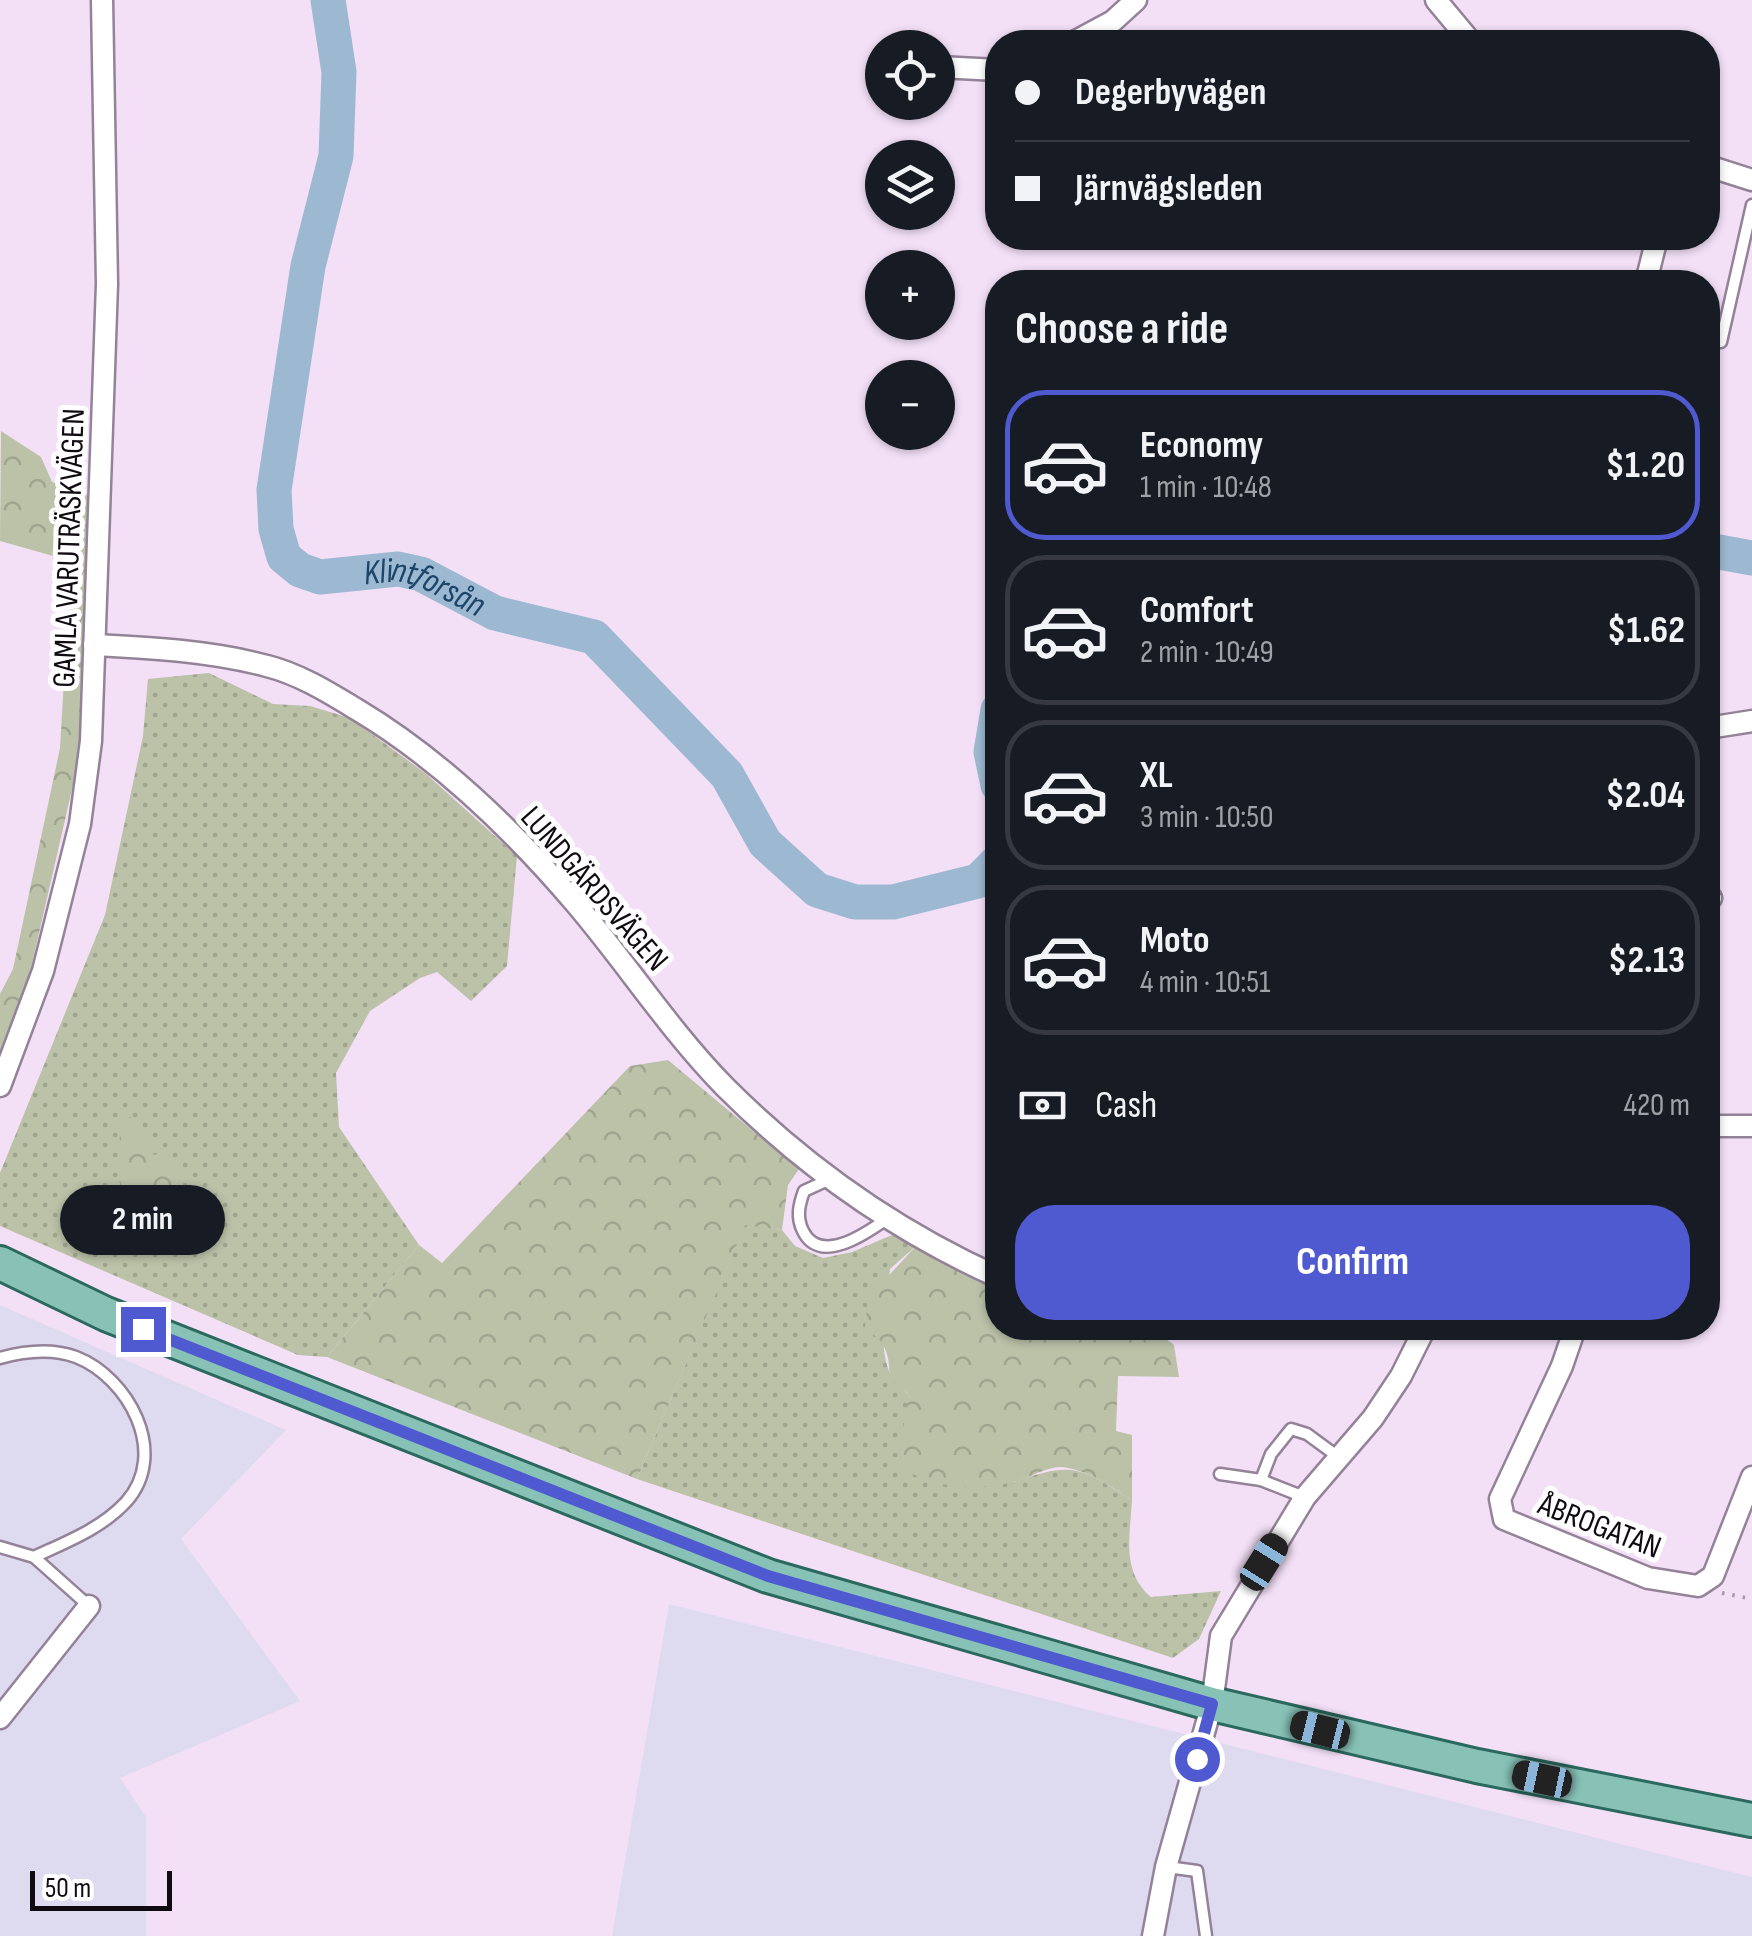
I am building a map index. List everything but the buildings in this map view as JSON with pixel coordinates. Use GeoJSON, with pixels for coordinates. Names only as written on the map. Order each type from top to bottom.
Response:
{"type":"FeatureCollection","features":[{"type":"Feature","properties":{"kind":"main road"},"geometry":{"type":"LineString","coordinates":[[0,1264],[106,1314],[768,1576],[1212,1704],[1477,1766],[1752,1820]]}},
{"type":"Feature","properties":{"kind":"street","name":"GAMLA VARUTRÄSKVÄGEN"},"geometry":{"type":"LineString","coordinates":[[0,1086],[44,971],[80,824],[91,740],[107,284],[102,0]]}},
{"type":"Feature","properties":{"kind":"street"},"geometry":{"type":"LineString","coordinates":[[1096,30],[1136,0]]}},
{"type":"Feature","properties":{"kind":"street"},"geometry":{"type":"LineString","coordinates":[[1436,0],[1461,30]]}},
{"type":"Feature","properties":{"kind":"street"},"geometry":{"type":"LineString","coordinates":[[955,69],[985,70]]}},
{"type":"Feature","properties":{"kind":"street"},"geometry":{"type":"LineString","coordinates":[[1720,170],[1752,180]]}},
{"type":"Feature","properties":{"kind":"street","name":"LUNDGÄRDSVÄGEN"},"geometry":{"type":"LineString","coordinates":[[94,646],[171,648],[269,666],[318,686],[392,730],[511,834],[577,905],[724,1086],[829,1180],[888,1218],[985,1270]]}},
{"type":"Feature","properties":{"kind":"street"},"geometry":{"type":"LineString","coordinates":[[1720,726],[1752,721]]}},
{"type":"Feature","properties":{"kind":"street"},"geometry":{"type":"LineString","coordinates":[[1720,1126],[1752,1126]]}},
{"type":"Feature","properties":{"kind":"street"},"geometry":{"type":"LineString","coordinates":[[1153,1936],[1166,1867],[1212,1704],[1221,1636],[1305,1497],[1373,1418],[1418,1340]]}},
{"type":"Feature","properties":{"kind":"street","name":"ÅBROGATAN"},"geometry":{"type":"LineString","coordinates":[[1571,1340],[1500,1499],[1504,1519],[1648,1578],[1698,1586],[1713,1576],[1752,1477]]}},
{"type":"Feature","properties":{"kind":"street"},"geometry":{"type":"LineString","coordinates":[[0,1718],[89,1606]]}},
{"type":"Feature","properties":{"kind":"lane"},"geometry":{"type":"LineString","coordinates":[[1721,342],[1752,205]]}},
{"type":"Feature","properties":{"kind":"lane"},"geometry":{"type":"LineString","coordinates":[[829,1180],[804,1191],[798,1205],[804,1234],[814,1244],[830,1247],[847,1243],[888,1218]]}},
{"type":"Feature","properties":{"kind":"lane"},"geometry":{"type":"LineString","coordinates":[[0,1358],[48,1350],[96,1367],[132,1405],[143,1433],[138,1480],[128,1500],[86,1533],[34,1557]]}},
{"type":"Feature","properties":{"kind":"lane"},"geometry":{"type":"LineString","coordinates":[[1261,1480],[1272,1454],[1291,1429],[1307,1434],[1337,1456]]}},
{"type":"Feature","properties":{"kind":"lane"},"geometry":{"type":"LineString","coordinates":[[1220,1474],[1261,1480],[1305,1497]]}},
{"type":"Feature","properties":{"kind":"lane"},"geometry":{"type":"LineString","coordinates":[[0,1547],[34,1557],[89,1606]]}},
{"type":"Feature","properties":{"kind":"lane"},"geometry":{"type":"LineString","coordinates":[[1166,1867],[1198,1872],[1206,1936]]}},
{"type":"Feature","properties":{"kind":"shaded area"},"geometry":{"type":"Polygon","coordinates":[[[0,1305],[286,1430],[181,1539],[300,1701],[120,1778],[146,1817],[146,1936],[0,1936],[0,1305]]]}},
{"type":"Feature","properties":{"kind":"shaded area"},"geometry":{"type":"Polygon","coordinates":[[[669,1604],[1752,1877],[1752,1936],[612,1936],[669,1604]]]}},
{"type":"Feature","properties":{"kind":"green space"},"geometry":{"type":"Polygon","coordinates":[[[1,431],[41,457],[52,482],[93,497],[84,737],[17,1029],[0,1057],[0,994],[13,969],[60,748],[71,561],[0,541],[1,431]]]}},
{"type":"Feature","properties":{"kind":"green space"},"geometry":{"type":"Polygon","coordinates":[[[209,673],[273,704],[310,706],[350,718],[425,773],[517,856],[507,966],[471,1001],[437,972],[420,978],[370,1011],[336,1073],[339,1127],[419,1245],[327,1357],[298,1355],[0,1226],[0,1173],[105,915],[143,736],[148,679],[209,673]]]}},
{"type":"Feature","properties":{"kind":"green space"},"geometry":{"type":"Polygon","coordinates":[[[668,1060],[799,1169],[788,1185],[782,1230],[745,1225],[637,1479],[327,1357],[419,1245],[442,1263],[630,1066],[668,1060]]]}},
{"type":"Feature","properties":{"kind":"green space"},"geometry":{"type":"Polygon","coordinates":[[[124,1116],[141,1119],[151,1155],[169,1153],[179,1173],[180,1195],[133,1228],[122,1221],[119,1151],[124,1116]]]}},
{"type":"Feature","properties":{"kind":"green space"},"geometry":{"type":"Polygon","coordinates":[[[745,1224],[782,1230],[795,1246],[823,1258],[852,1252],[892,1235],[916,1246],[890,1269],[884,1320],[889,1370],[909,1394],[905,1438],[1014,1482],[1050,1471],[1076,1471],[1100,1480],[1132,1500],[1131,1565],[1141,1587],[1151,1597],[1221,1591],[1199,1639],[1173,1658],[637,1479],[745,1224]]]}},
{"type":"Feature","properties":{"kind":"green space"},"geometry":{"type":"Polygon","coordinates":[[[916,1246],[985,1281],[985,1340],[1168,1340],[1174,1345],[1179,1377],[1118,1376],[1116,1431],[1132,1435],[1132,1500],[1090,1475],[1062,1467],[1017,1481],[971,1487],[924,1479],[897,1464],[909,1394],[894,1382],[883,1345],[865,1327],[868,1298],[916,1246]]]}},
{"type":"Feature","properties":{"kind":"waterway","name":"Klintforsån"},"geometry":{"type":"LineString","coordinates":[[328,0],[339,72],[336,156],[308,266],[274,490],[276,529],[284,557],[300,570],[320,577],[398,569],[421,574],[495,613],[594,637],[727,775],[765,843],[817,890],[855,902],[893,902],[978,881],[985,874]]}},
{"type":"Feature","properties":{"kind":"waterway","name":"Klintforsån"},"geometry":{"type":"LineString","coordinates":[[1720,552],[1752,558]]}},
{"type":"Feature","properties":{"kind":"route"},"geometry":{"type":"LineString","coordinates":[[143,1329],[768,1576],[1212,1704],[1197,1759]]}}]}
